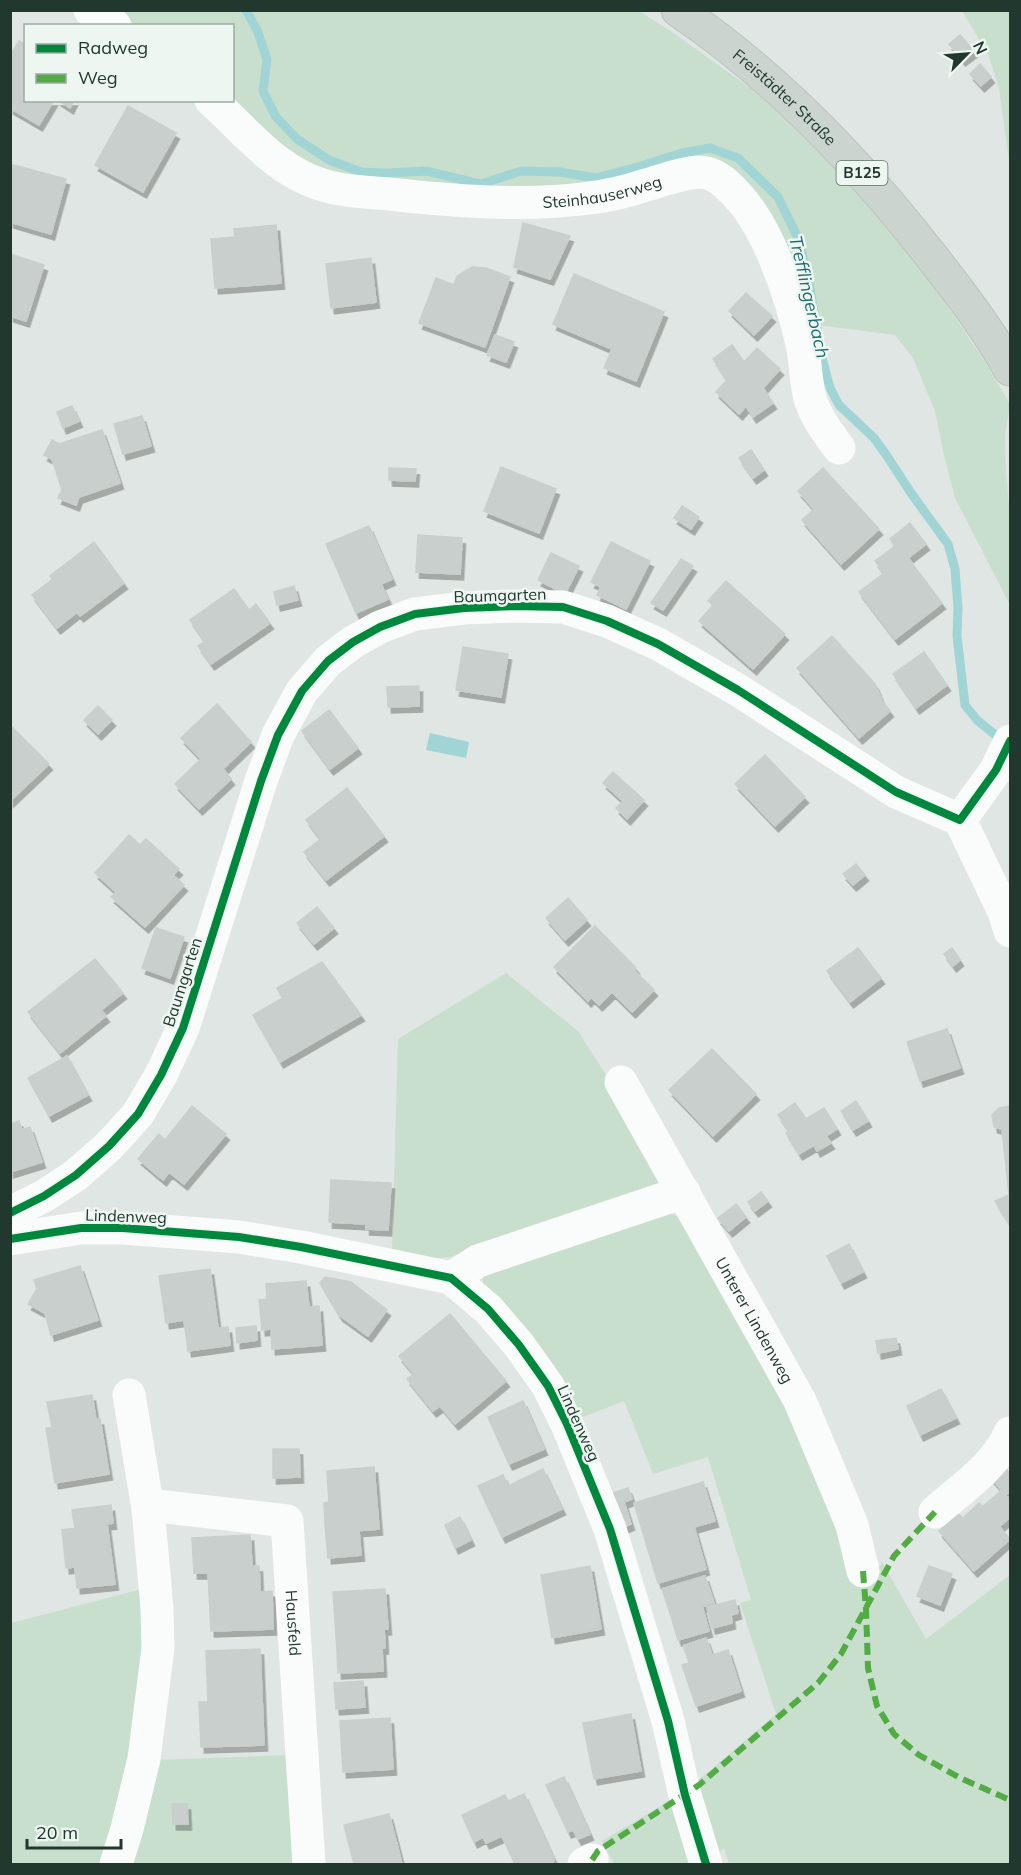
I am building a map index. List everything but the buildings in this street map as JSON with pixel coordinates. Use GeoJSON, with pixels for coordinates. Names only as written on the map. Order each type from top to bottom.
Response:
{"type":"FeatureCollection","features":[{"type":"Feature","properties":{"kind":"main road","name":"Freistädter Straße"},"geometry":{"type":"LineString","coordinates":[[678,10],[761,73],[801,108],[843,152],[905,222],[960,294],[1011,369]]}},
{"type":"Feature","properties":{"kind":"street"},"geometry":{"type":"LineString","coordinates":[[90,10],[112,24]]}},
{"type":"Feature","properties":{"kind":"street","name":"Steinhauserweg"},"geometry":{"type":"LineString","coordinates":[[213,102],[271,156],[297,175],[327,187],[428,198],[534,202],[589,198],[631,190],[679,175],[702,172],[718,177],[738,196],[759,224],[777,264],[790,299],[802,344],[810,398],[824,427],[839,448]]}},
{"type":"Feature","properties":{"kind":"street","name":"Baumgarten"},"geometry":{"type":"LineString","coordinates":[[10,1213],[44,1196],[76,1175],[109,1146],[138,1114],[161,1075],[183,1028],[278,735],[302,691],[328,661],[353,642],[380,627],[415,614],[464,608],[513,606],[563,607],[607,621],[658,644],[738,690],[896,792],[960,820]]}},
{"type":"Feature","properties":{"kind":"street"},"geometry":{"type":"LineString","coordinates":[[1006,749],[996,770],[960,820],[1011,931]]}},
{"type":"Feature","properties":{"kind":"street","name":"Unterer Lindenweg"},"geometry":{"type":"LineString","coordinates":[[621,1082],[800,1401],[852,1524],[863,1571]]}},
{"type":"Feature","properties":{"kind":"street"},"geometry":{"type":"LineString","coordinates":[[451,1278],[478,1261],[684,1192]]}},
{"type":"Feature","properties":{"kind":"street","name":"Lindenweg"},"geometry":{"type":"LineString","coordinates":[[10,1239],[81,1228],[123,1228],[239,1237],[301,1246],[451,1278],[488,1309],[519,1345],[548,1386],[567,1424],[610,1529],[668,1720],[685,1795],[706,1864]]}},
{"type":"Feature","properties":{"kind":"street"},"geometry":{"type":"LineString","coordinates":[[116,1864],[144,1759],[159,1648],[148,1505],[129,1395]]}},
{"type":"Feature","properties":{"kind":"street"},"geometry":{"type":"LineString","coordinates":[[934,1512],[984,1470],[1003,1449],[1011,1433]]}},
{"type":"Feature","properties":{"kind":"street","name":"Hausfeld"},"geometry":{"type":"LineString","coordinates":[[148,1505],[287,1521],[309,1864]]}},
{"type":"Feature","properties":{"kind":"green space"},"geometry":{"type":"Polygon","coordinates":[[[638,10],[675,34],[749,87],[795,127],[856,189],[922,269],[984,360],[1010,404],[1005,435],[1010,517],[1010,605],[955,498],[935,411],[913,358],[895,335],[809,324],[732,174],[583,188],[383,185],[291,159],[234,102],[234,24],[134,24],[108,11],[638,10]]]}},
{"type":"Feature","properties":{"kind":"green space"},"geometry":{"type":"Polygon","coordinates":[[[962,11],[1010,11],[1010,169],[999,88],[988,54],[962,11]]]}},
{"type":"Feature","properties":{"kind":"green space"},"geometry":{"type":"Polygon","coordinates":[[[506,973],[578,1031],[660,1166],[660,1180],[653,1190],[474,1251],[451,1257],[427,1259],[392,1255],[398,1039],[506,973]]]}},
{"type":"Feature","properties":{"kind":"green space"},"geometry":{"type":"Polygon","coordinates":[[[668,1213],[684,1219],[875,1575],[882,1562],[926,1639],[1010,1575],[1010,1864],[729,1864],[724,1848],[707,1864],[614,1864],[602,1841],[694,1784],[776,1714],[740,1603],[751,1600],[708,1457],[653,1474],[624,1401],[575,1420],[483,1285],[483,1277],[497,1269],[668,1213]]]}},
{"type":"Feature","properties":{"kind":"green space"},"geometry":{"type":"Polygon","coordinates":[[[142,1589],[146,1648],[134,1733],[101,1864],[11,1864],[11,1623],[142,1589]]]}},
{"type":"Feature","properties":{"kind":"green space"},"geometry":{"type":"Polygon","coordinates":[[[288,1755],[296,1864],[127,1864],[154,1760],[288,1755]]]}},
{"type":"Feature","properties":{"kind":"water"},"geometry":{"type":"Polygon","coordinates":[[[430,733],[469,742],[466,758],[426,750],[430,733]]]}},
{"type":"Feature","properties":{"kind":"waterway","name":"Trefflingerbach"},"geometry":{"type":"LineString","coordinates":[[246,10],[257,30],[267,59],[263,91],[276,117],[297,139],[329,160],[361,172],[427,171],[481,184],[521,171],[560,172],[596,178],[682,153],[710,148],[738,158],[778,197],[798,238],[807,273],[823,362],[830,388],[839,405],[874,438],[948,544],[955,569],[958,608],[957,636],[965,705],[977,720],[1004,742]]}},
{"type":"Feature","properties":{"kind":"marked path"},"geometry":{"type":"LineString","coordinates":[[592,1860],[598,1851],[699,1785],[818,1683],[841,1654],[894,1556],[935,1512]]}},
{"type":"Feature","properties":{"kind":"marked path"},"geometry":{"type":"LineString","coordinates":[[863,1571],[868,1668],[877,1706],[894,1734],[919,1755],[960,1778],[1010,1800]]}},
{"type":"Feature","properties":{"kind":"cycle path"},"geometry":{"type":"LineString","coordinates":[[10,1213],[44,1196],[76,1175],[109,1146],[138,1114],[161,1075],[183,1028],[261,781],[278,735],[302,691],[328,661],[353,642],[380,627],[415,614],[464,608],[513,606],[563,607],[607,621],[658,644],[738,690],[896,792],[960,820],[996,770],[1010,741]]}},
{"type":"Feature","properties":{"kind":"cycle path"},"geometry":{"type":"LineString","coordinates":[[10,1239],[81,1228],[123,1228],[239,1237],[301,1247],[451,1278],[488,1309],[519,1345],[548,1386],[567,1424],[610,1529],[668,1721],[685,1795],[706,1864]]}}]}
